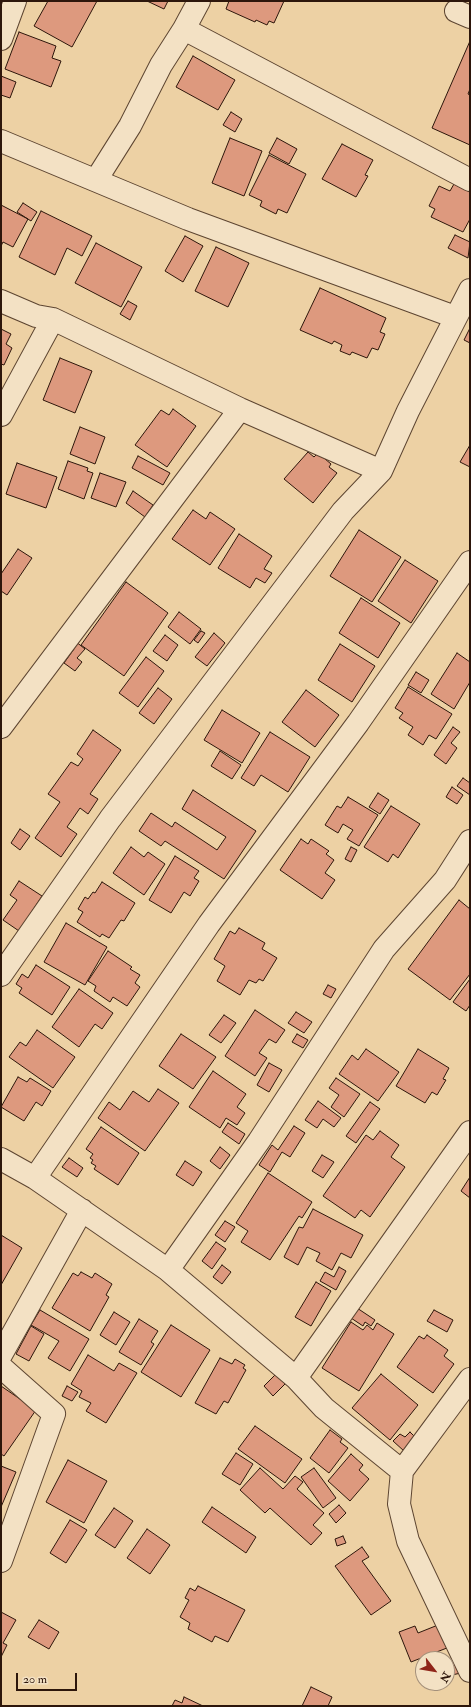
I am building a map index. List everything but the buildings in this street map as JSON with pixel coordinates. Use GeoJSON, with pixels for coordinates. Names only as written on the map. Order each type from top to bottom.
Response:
{"type":"FeatureCollection","features":[{"type":"Feature","properties":{"kind":"street"},"geometry":{"type":"LineString","coordinates":[[1,39],[15,1]]}},
{"type":"Feature","properties":{"kind":"street"},"geometry":{"type":"LineString","coordinates":[[96,180],[130,126],[160,65],[184,29],[198,1]]}},
{"type":"Feature","properties":{"kind":"street"},"geometry":{"type":"LineString","coordinates":[[184,29],[470,180]]}},
{"type":"Feature","properties":{"kind":"street"},"geometry":{"type":"LineString","coordinates":[[1,141],[188,218],[454,317]]}},
{"type":"Feature","properties":{"kind":"street"},"geometry":{"type":"LineString","coordinates":[[1,975],[115,812],[343,511],[381,471],[454,317],[470,290]]}},
{"type":"Feature","properties":{"kind":"street"},"geometry":{"type":"LineString","coordinates":[[1,301],[36,316],[53,319],[240,409],[381,471]]}},
{"type":"Feature","properties":{"kind":"street"},"geometry":{"type":"LineString","coordinates":[[1,415],[53,319]]}},
{"type":"Feature","properties":{"kind":"street"},"geometry":{"type":"LineString","coordinates":[[1,727],[8,702],[240,409]]}},
{"type":"Feature","properties":{"kind":"street"},"geometry":{"type":"LineString","coordinates":[[36,1178],[209,924],[358,723],[470,562]]}},
{"type":"Feature","properties":{"kind":"street"},"geometry":{"type":"LineString","coordinates":[[168,1270],[259,1141],[384,949],[445,880],[470,841]]}},
{"type":"Feature","properties":{"kind":"street"},"geometry":{"type":"LineString","coordinates":[[296,1378],[470,1132]]}},
{"type":"Feature","properties":{"kind":"street"},"geometry":{"type":"LineString","coordinates":[[1,1159],[36,1178],[168,1270],[296,1378],[324,1408],[402,1471]]}},
{"type":"Feature","properties":{"kind":"street"},"geometry":{"type":"LineString","coordinates":[[1,1355],[82,1210]]}},
{"type":"Feature","properties":{"kind":"street"},"geometry":{"type":"LineString","coordinates":[[1,1367],[54,1414],[1,1561]]}},
{"type":"Feature","properties":{"kind":"street"},"geometry":{"type":"LineString","coordinates":[[469,1383],[402,1471],[399,1504],[408,1542],[470,1671]]}}]}
